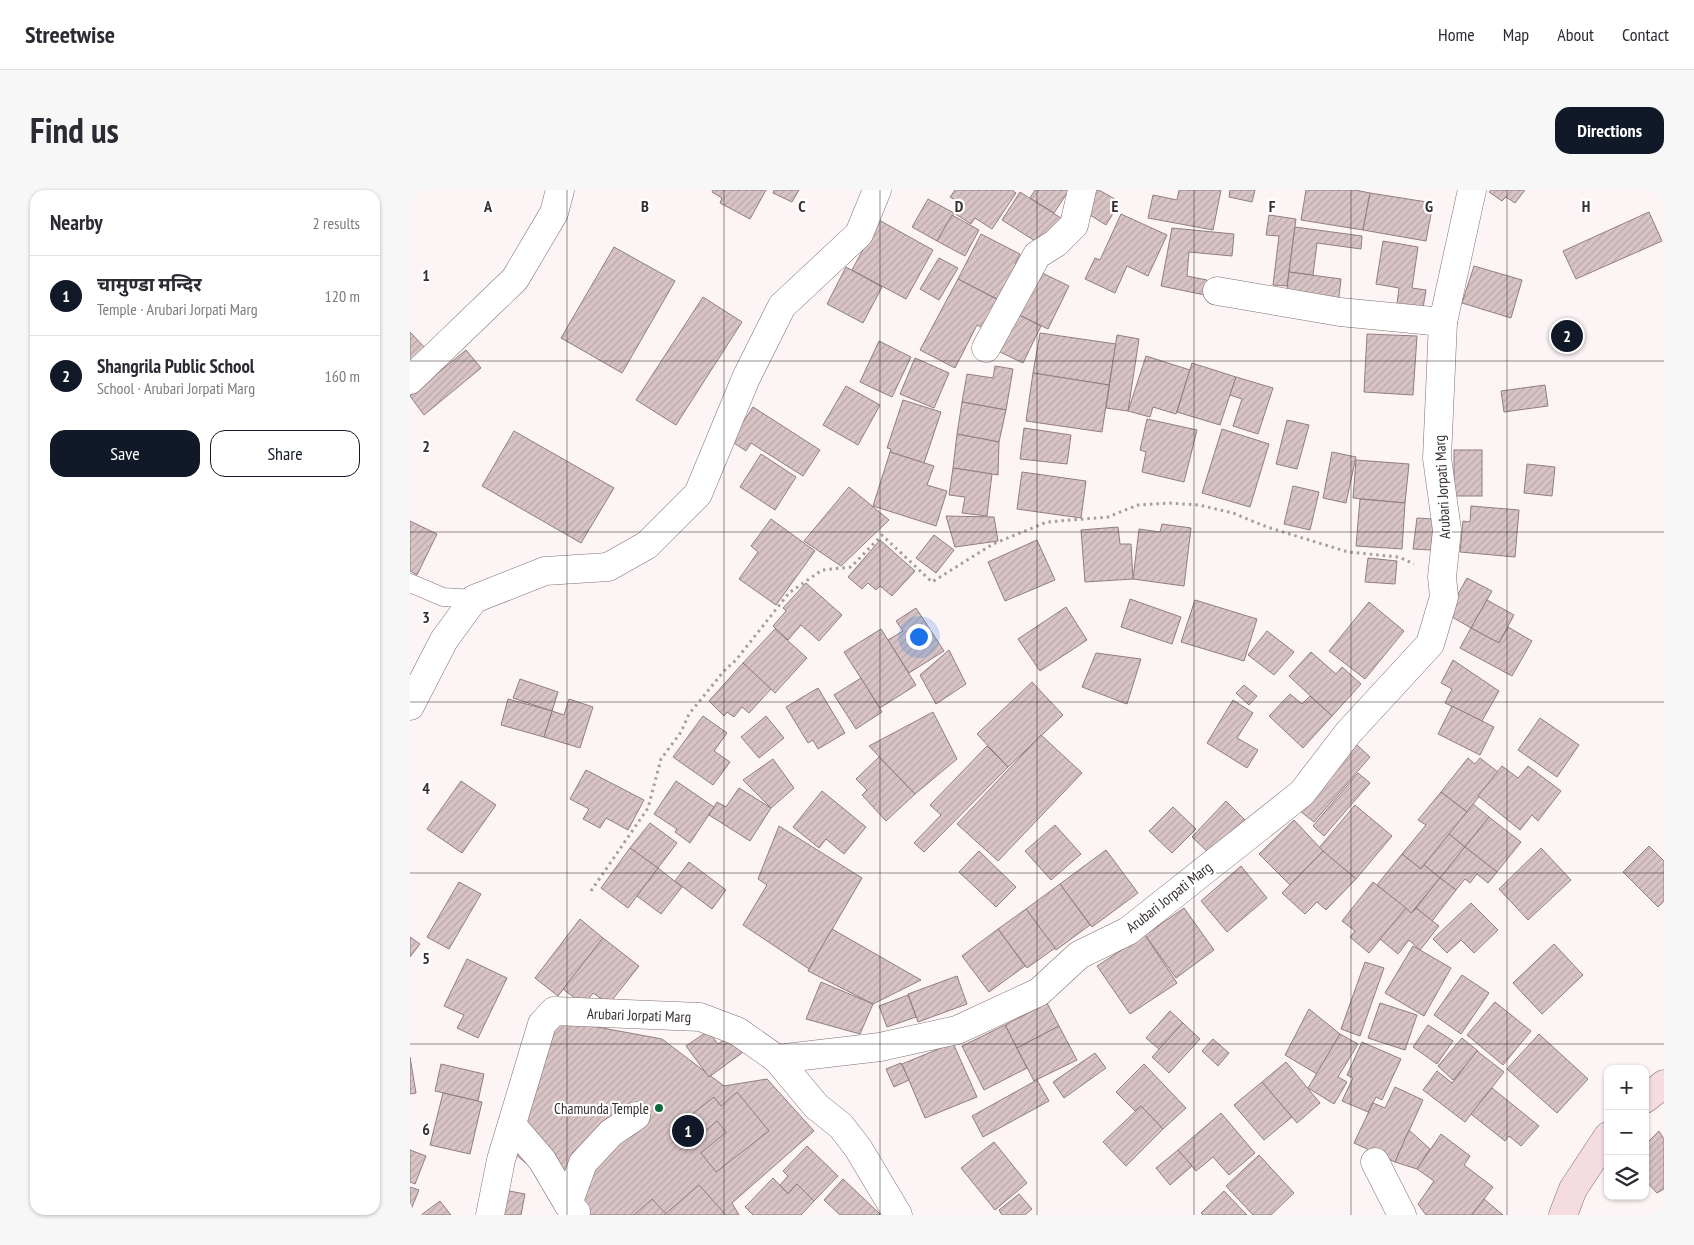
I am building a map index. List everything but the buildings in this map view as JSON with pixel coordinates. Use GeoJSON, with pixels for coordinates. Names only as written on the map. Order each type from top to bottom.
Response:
{"type":"FeatureCollection","features":[{"type":"Feature","properties":{"kind":"main road"},"geometry":{"type":"LineString","coordinates":[[1649,1096],[1664,1084]]}},
{"type":"Feature","properties":{"kind":"main road"},"geometry":{"type":"LineString","coordinates":[[1563,1215],[1573,1189],[1604,1142]]}},
{"type":"Feature","properties":{"kind":"street"},"geometry":{"type":"LineString","coordinates":[[410,380],[515,279],[554,213],[560,190]]}},
{"type":"Feature","properties":{"kind":"street"},"geometry":{"type":"LineString","coordinates":[[410,706],[444,640],[474,599],[545,571],[608,567],[647,545],[698,494],[746,378],[782,306],[859,234],[877,190]]}},
{"type":"Feature","properties":{"kind":"street"},"geometry":{"type":"LineString","coordinates":[[986,348],[1038,255],[1056,243],[1074,225],[1082,190]]}},
{"type":"Feature","properties":{"kind":"street","name":"Arubari Jorpati Marg"},"geometry":{"type":"LineString","coordinates":[[490,1215],[501,1160],[542,1024],[554,1011],[700,1017],[737,1031],[777,1059],[880,1047],[957,1030],[1039,992],[1079,955],[1128,931],[1302,793],[1348,733],[1430,644],[1444,597],[1442,577],[1447,530],[1437,458],[1443,322],[1468,191]]}},
{"type":"Feature","properties":{"kind":"street"},"geometry":{"type":"LineString","coordinates":[[1217,291],[1340,312],[1443,322]]}},
{"type":"Feature","properties":{"kind":"street"},"geometry":{"type":"LineString","coordinates":[[777,1059],[816,1106],[841,1126],[858,1148],[898,1215]]}},
{"type":"Feature","properties":{"kind":"street"},"geometry":{"type":"LineString","coordinates":[[574,1209],[583,1163],[611,1133],[636,1116]]}},
{"type":"Feature","properties":{"kind":"street"},"geometry":{"type":"LineString","coordinates":[[512,1125],[542,1160],[574,1209]]}},
{"type":"Feature","properties":{"kind":"street"},"geometry":{"type":"LineString","coordinates":[[1375,1162],[1402,1215]]}},
{"type":"Feature","properties":{"kind":"lane"},"geometry":{"type":"LineString","coordinates":[[410,584],[443,597],[474,599]]}},
{"type":"Feature","properties":{"kind":"path"},"geometry":{"type":"LineString","coordinates":[[591,891],[648,808],[661,759],[681,732],[689,714],[724,671],[736,660],[789,593],[822,570],[851,567],[882,535],[932,582],[993,544],[1047,522],[1108,517],[1138,505],[1170,503],[1199,505],[1233,513],[1268,527],[1348,552],[1400,557],[1442,577]]}},
{"type":"Feature","properties":{"kind":"place","name":"Shangrila Public School"},"geometry":{"type":"Point","coordinates":[1567,336]}},
{"type":"Feature","properties":{"kind":"place","name":"Chamunda Temple"},"geometry":{"type":"Point","coordinates":[659,1108]}},
{"type":"Feature","properties":{"kind":"place","name":"चामुण्डा मन्दिर"},"geometry":{"type":"Point","coordinates":[688,1131]}}]}
